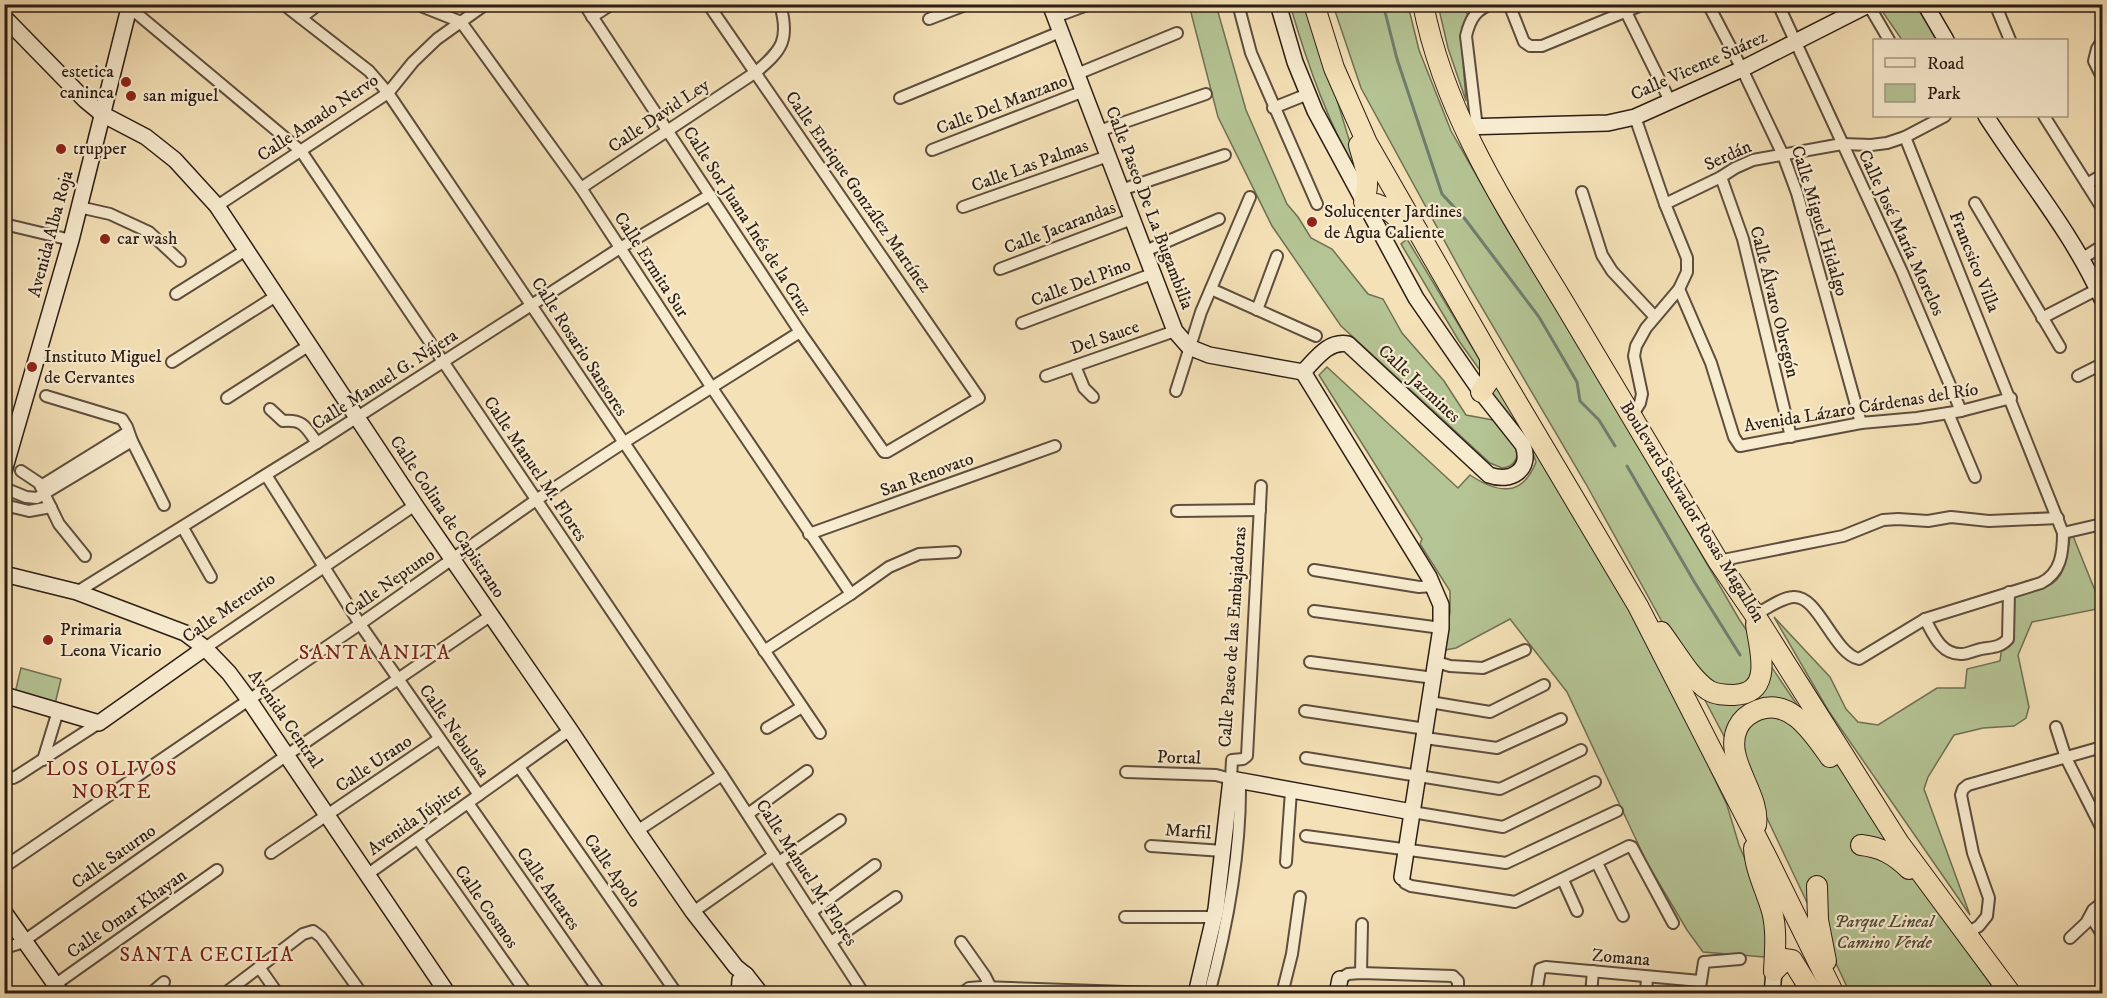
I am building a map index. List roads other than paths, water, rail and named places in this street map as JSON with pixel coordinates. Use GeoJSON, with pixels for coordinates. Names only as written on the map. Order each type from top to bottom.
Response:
{"type":"FeatureCollection","features":[{"type":"Feature","properties":{"kind":"highway"},"geometry":{"type":"LineString","coordinates":[[1314,4],[1366,169],[1368,186],[1364,202],[1375,202],[1388,208],[1435,263]]}},
{"type":"Feature","properties":{"kind":"highway","name":"Boulevard Salvador Rosas Magallón"},"geometry":{"type":"LineString","coordinates":[[1423,4],[1435,55],[1470,128],[1482,166],[1718,561],[1755,615],[1899,843],[2011,993]]}},
{"type":"Feature","properties":{"kind":"highway"},"geometry":{"type":"LineString","coordinates":[[1334,68],[1367,143],[1490,357],[1638,606],[1834,993]]}},
{"type":"Feature","properties":{"kind":"highway"},"geometry":{"type":"LineString","coordinates":[[1481,392],[1490,379],[1490,357]]}},
{"type":"Feature","properties":{"kind":"highway"},"geometry":{"type":"LineString","coordinates":[[1622,580],[1698,681],[1708,690],[1722,695],[1740,695],[1749,691],[1758,682],[1762,672],[1755,615]]}},
{"type":"Feature","properties":{"kind":"highway"},"geometry":{"type":"LineString","coordinates":[[1774,971],[1775,927],[1755,861],[1757,808],[1737,759],[1734,740],[1739,724],[1750,714],[1763,708],[1774,707],[1800,719],[1815,735],[1866,807],[1899,843]]}},
{"type":"Feature","properties":{"kind":"highway"},"geometry":{"type":"LineString","coordinates":[[1861,845],[1880,849],[1900,860],[1954,917]]}},
{"type":"Feature","properties":{"kind":"highway"},"geometry":{"type":"LineString","coordinates":[[1817,886],[1818,920],[1834,993]]}},
{"type":"Feature","properties":{"kind":"highway"},"geometry":{"type":"LineString","coordinates":[[1774,971],[1786,959],[1792,960],[1813,993]]}},
{"type":"Feature","properties":{"kind":"street","name":"Calle Rosario Sansores"},"geometry":{"type":"LineString","coordinates":[[283,4],[369,71],[388,93],[820,733]]}},
{"type":"Feature","properties":{"kind":"street"},"geometry":{"type":"LineString","coordinates":[[301,18],[319,4]]}},
{"type":"Feature","properties":{"kind":"street"},"geometry":{"type":"LineString","coordinates":[[416,4],[461,22]]}},
{"type":"Feature","properties":{"kind":"street","name":"Calle Amado Nervo"},"geometry":{"type":"LineString","coordinates":[[218,206],[388,93],[413,62],[437,39],[486,4]]}},
{"type":"Feature","properties":{"kind":"street","name":"Calle Sor Juana Inés de la Cruz"},"geometry":{"type":"LineString","coordinates":[[584,4],[800,332],[885,453]]}},
{"type":"Feature","properties":{"kind":"street"},"geometry":{"type":"LineString","coordinates":[[592,17],[612,4]]}},
{"type":"Feature","properties":{"kind":"street","name":"Calle Enrique González Martínez"},"geometry":{"type":"LineString","coordinates":[[708,4],[979,399],[885,453]]}},
{"type":"Feature","properties":{"kind":"street","name":"Calle David Ley"},"geometry":{"type":"LineString","coordinates":[[581,188],[756,72],[776,56],[785,30],[780,4]]}},
{"type":"Feature","properties":{"kind":"street"},"geometry":{"type":"LineString","coordinates":[[929,19],[968,4]]}},
{"type":"Feature","properties":{"kind":"street"},"geometry":{"type":"LineString","coordinates":[[1052,11],[1090,4]]}},
{"type":"Feature","properties":{"kind":"street"},"geometry":{"type":"LineString","coordinates":[[1238,4],[1251,53],[1273,108],[1317,204]]}},
{"type":"Feature","properties":{"kind":"street","name":"Calle Jazmines"},"geometry":{"type":"LineString","coordinates":[[1278,4],[1295,62],[1308,94],[1364,202],[1416,298],[1481,392],[1523,445],[1527,455],[1525,464],[1521,471],[1512,476],[1498,478],[1482,470],[1348,344],[1340,342],[1331,345],[1303,372]]}},
{"type":"Feature","properties":{"kind":"street"},"geometry":{"type":"LineString","coordinates":[[1470,128],[1466,36],[1475,13],[1492,4]]}},
{"type":"Feature","properties":{"kind":"street"},"geometry":{"type":"LineString","coordinates":[[1509,4],[1524,42],[1536,47],[1552,43],[1624,8],[1644,4]]}},
{"type":"Feature","properties":{"kind":"street","name":"Calle Miguel Hidalgo"},"geometry":{"type":"LineString","coordinates":[[1708,4],[1783,155],[1797,193],[1861,423]]}},
{"type":"Feature","properties":{"kind":"street","name":"Calle José María Morelos"},"geometry":{"type":"LineString","coordinates":[[1778,4],[1902,272],[1961,411]]}},
{"type":"Feature","properties":{"kind":"street"},"geometry":{"type":"LineString","coordinates":[[1925,4],[1945,39]]}},
{"type":"Feature","properties":{"kind":"street"},"geometry":{"type":"LineString","coordinates":[[1995,4],[2010,39]]}},
{"type":"Feature","properties":{"kind":"street"},"geometry":{"type":"LineString","coordinates":[[1869,5],[1888,39]]}},
{"type":"Feature","properties":{"kind":"street","name":"Calle Vicente Suárez"},"geometry":{"type":"LineString","coordinates":[[1470,128],[1608,123],[1635,117],[1795,44],[1869,5]]}},
{"type":"Feature","properties":{"kind":"street","name":"Avenida Alba Roja"},"geometry":{"type":"LineString","coordinates":[[4,471],[71,240],[130,6]]}},
{"type":"Feature","properties":{"kind":"street","name":"Calle Manuel M. Flores"},"geometry":{"type":"LineString","coordinates":[[130,6],[301,151],[722,775],[864,993]]}},
{"type":"Feature","properties":{"kind":"street"},"geometry":{"type":"LineString","coordinates":[[1624,8],[1670,102]]}},
{"type":"Feature","properties":{"kind":"street","name":"Calle Paseo De La Bugambilia"},"geometry":{"type":"LineString","coordinates":[[1052,11],[1175,331],[1189,347]]}},
{"type":"Feature","properties":{"kind":"street","name":"Calle Colina de Capistrano"},"geometry":{"type":"LineString","coordinates":[[4,17],[85,100],[102,114],[146,137],[175,160],[218,206],[356,418],[750,993]]}},
{"type":"Feature","properties":{"kind":"street","name":"Calle Ermita Sur"},"geometry":{"type":"LineString","coordinates":[[461,22],[581,188],[851,594]]}},
{"type":"Feature","properties":{"kind":"street"},"geometry":{"type":"LineString","coordinates":[[900,98],[1060,32]]}},
{"type":"Feature","properties":{"kind":"street"},"geometry":{"type":"LineString","coordinates":[[1077,74],[1177,33]]}},
{"type":"Feature","properties":{"kind":"street"},"geometry":{"type":"LineString","coordinates":[[2100,45],[2094,61],[2103,76]]}},
{"type":"Feature","properties":{"kind":"street","name":"Calle Del Manzano"},"geometry":{"type":"LineString","coordinates":[[932,150],[1084,91]]}},
{"type":"Feature","properties":{"kind":"street"},"geometry":{"type":"LineString","coordinates":[[1099,131],[1206,94]]}},
{"type":"Feature","properties":{"kind":"street"},"geometry":{"type":"LineString","coordinates":[[1273,108],[1308,94]]}},
{"type":"Feature","properties":{"kind":"street"},"geometry":{"type":"LineString","coordinates":[[1632,416],[1640,403],[1642,394],[1634,356],[1636,346],[1646,328],[1679,289],[1687,272],[1687,258],[1665,204],[1635,117]]}},
{"type":"Feature","properties":{"kind":"street","name":"Serdán"},"geometry":{"type":"LineString","coordinates":[[1665,204],[1753,160],[1842,144],[1871,145],[1905,137],[1941,117]]}},
{"type":"Feature","properties":{"kind":"street"},"geometry":{"type":"LineString","coordinates":[[1987,117],[2011,156],[2060,221],[2083,258],[2100,294],[2042,318]]}},
{"type":"Feature","properties":{"kind":"street"},"geometry":{"type":"LineString","coordinates":[[2045,117],[2103,208]]}},
{"type":"Feature","properties":{"kind":"street","name":"Francsico Villa"},"geometry":{"type":"LineString","coordinates":[[1905,137],[2063,533]]}},
{"type":"Feature","properties":{"kind":"street"},"geometry":{"type":"LineString","coordinates":[[1121,190],[1225,155]]}},
{"type":"Feature","properties":{"kind":"street","name":"Calle Las Palmas"},"geometry":{"type":"LineString","coordinates":[[963,207],[1108,156]]}},
{"type":"Feature","properties":{"kind":"street"},"geometry":{"type":"LineString","coordinates":[[2087,184],[2103,175]]}},
{"type":"Feature","properties":{"kind":"street","name":"Calle Álvaro Obregón"},"geometry":{"type":"LineString","coordinates":[[1721,177],[1743,239],[1791,437]]}},
{"type":"Feature","properties":{"kind":"street"},"geometry":{"type":"LineString","coordinates":[[1582,192],[1602,255],[1612,271],[1655,317]]}},
{"type":"Feature","properties":{"kind":"street","name":"Calle Manuel G. Nájera"},"geometry":{"type":"LineString","coordinates":[[77,592],[318,443],[620,248],[710,195]]}},
{"type":"Feature","properties":{"kind":"street"},"geometry":{"type":"LineString","coordinates":[[1176,391],[1189,347],[1211,289],[1250,197]]}},
{"type":"Feature","properties":{"kind":"street"},"geometry":{"type":"LineString","coordinates":[[1976,203],[2060,347]]}},
{"type":"Feature","properties":{"kind":"street"},"geometry":{"type":"LineString","coordinates":[[79,207],[110,214],[149,232],[180,261]]}},
{"type":"Feature","properties":{"kind":"street","name":"Calle Jacarandas"},"geometry":{"type":"LineString","coordinates":[[1000,269],[1132,219]]}},
{"type":"Feature","properties":{"kind":"street"},"geometry":{"type":"LineString","coordinates":[[1143,252],[1219,219]]}},
{"type":"Feature","properties":{"kind":"street"},"geometry":{"type":"LineString","coordinates":[[4,224],[71,240]]}},
{"type":"Feature","properties":{"kind":"street"},"geometry":{"type":"LineString","coordinates":[[2083,258],[2103,246]]}},
{"type":"Feature","properties":{"kind":"street"},"geometry":{"type":"LineString","coordinates":[[176,294],[246,250]]}},
{"type":"Feature","properties":{"kind":"street"},"geometry":{"type":"LineString","coordinates":[[1257,310],[1277,256]]}},
{"type":"Feature","properties":{"kind":"street","name":"Calle Del Pino"},"geometry":{"type":"LineString","coordinates":[[1022,323],[1152,274]]}},
{"type":"Feature","properties":{"kind":"street"},"geometry":{"type":"LineString","coordinates":[[1211,289],[1316,336]]}},
{"type":"Feature","properties":{"kind":"street","name":"Avenida Lázaro Cárdenas del Río"},"geometry":{"type":"LineString","coordinates":[[1679,289],[1711,363],[1737,444],[1745,446],[1861,423],[1961,411],[2011,398]]}},
{"type":"Feature","properties":{"kind":"street"},"geometry":{"type":"LineString","coordinates":[[172,362],[276,296]]}},
{"type":"Feature","properties":{"kind":"street","name":"Del Sauce"},"geometry":{"type":"LineString","coordinates":[[1046,376],[1175,331]]}},
{"type":"Feature","properties":{"kind":"street","name":"Calle Neptuno"},"geometry":{"type":"LineString","coordinates":[[4,867],[360,624],[536,500],[800,332]]}},
{"type":"Feature","properties":{"kind":"street"},"geometry":{"type":"LineString","coordinates":[[227,398],[308,346]]}},
{"type":"Feature","properties":{"kind":"street"},"geometry":{"type":"LineString","coordinates":[[1189,347],[1209,355],[1303,372],[1434,586],[1441,605],[1441,628],[1402,877],[1405,883],[1411,886],[1507,902],[1523,899],[1629,846],[1632,847],[1673,923]]}},
{"type":"Feature","properties":{"kind":"street"},"geometry":{"type":"LineString","coordinates":[[2078,376],[2103,364]]}},
{"type":"Feature","properties":{"kind":"street"},"geometry":{"type":"LineString","coordinates":[[1075,366],[1081,383],[1093,397]]}},
{"type":"Feature","properties":{"kind":"street"},"geometry":{"type":"LineString","coordinates":[[46,396],[117,417],[124,422],[164,505]]}},
{"type":"Feature","properties":{"kind":"street"},"geometry":{"type":"LineString","coordinates":[[270,409],[283,421],[295,420],[303,424],[318,443]]}},
{"type":"Feature","properties":{"kind":"street"},"geometry":{"type":"LineString","coordinates":[[1948,413],[1975,477]]}},
{"type":"Feature","properties":{"kind":"street"},"geometry":{"type":"LineString","coordinates":[[4,488],[31,498],[130,437]]}},
{"type":"Feature","properties":{"kind":"street","name":"San Renovato"},"geometry":{"type":"LineString","coordinates":[[809,534],[1055,446]]}},
{"type":"Feature","properties":{"kind":"street"},"geometry":{"type":"LineString","coordinates":[[21,471],[35,480],[43,490],[59,524],[85,556]]}},
{"type":"Feature","properties":{"kind":"street","name":"Calle Nebulosa"},"geometry":{"type":"LineString","coordinates":[[266,475],[360,624],[479,795]]}},
{"type":"Feature","properties":{"kind":"street","name":"Calle Paseo de las Embajadoras"},"geometry":{"type":"LineString","coordinates":[[1196,993],[1215,917],[1235,780],[1232,760],[1243,759],[1247,756],[1248,750],[1262,486]]}},
{"type":"Feature","properties":{"kind":"street"},"geometry":{"type":"LineString","coordinates":[[4,505],[29,511],[51,507]]}},
{"type":"Feature","properties":{"kind":"street","name":"Calle Mercurio"},"geometry":{"type":"LineString","coordinates":[[4,777],[13,778],[99,723],[415,505]]}},
{"type":"Feature","properties":{"kind":"street"},"geometry":{"type":"LineString","coordinates":[[1177,511],[1260,510]]}},
{"type":"Feature","properties":{"kind":"street"},"geometry":{"type":"LineString","coordinates":[[1718,561],[1844,536],[1883,520],[1928,521],[1951,517],[1989,521],[2058,518]]}},
{"type":"Feature","properties":{"kind":"street"},"geometry":{"type":"LineString","coordinates":[[1755,615],[1790,597],[1797,596],[1805,600],[1820,617],[1844,651],[1851,657],[1859,659],[1925,619],[2049,579],[2056,571],[2060,561],[2063,533],[2103,524]]}},
{"type":"Feature","properties":{"kind":"street"},"geometry":{"type":"LineString","coordinates":[[183,528],[211,577]]}},
{"type":"Feature","properties":{"kind":"street"},"geometry":{"type":"LineString","coordinates":[[764,651],[889,567],[919,554],[955,552]]}},
{"type":"Feature","properties":{"kind":"street"},"geometry":{"type":"LineString","coordinates":[[1314,570],[1419,587],[1434,586]]}},
{"type":"Feature","properties":{"kind":"street","name":"Avenida Central"},"geometry":{"type":"LineString","coordinates":[[4,574],[77,592],[170,626],[185,633],[205,648],[229,673],[249,700],[448,993]]}},
{"type":"Feature","properties":{"kind":"street"},"geometry":{"type":"LineString","coordinates":[[1925,619],[1937,643],[1950,651],[1961,654],[1996,647],[2008,639],[2009,592]]}},
{"type":"Feature","properties":{"kind":"street"},"geometry":{"type":"LineString","coordinates":[[1314,611],[1441,628]]}},
{"type":"Feature","properties":{"kind":"street","name":"Calle Saturno"},"geometry":{"type":"LineString","coordinates":[[24,941],[287,755],[490,616]]}},
{"type":"Feature","properties":{"kind":"street"},"geometry":{"type":"LineString","coordinates":[[1437,662],[1450,666],[1483,668],[1524,650]]}},
{"type":"Feature","properties":{"kind":"street"},"geometry":{"type":"LineString","coordinates":[[1310,662],[1434,678]]}},
{"type":"Feature","properties":{"kind":"street"},"geometry":{"type":"LineString","coordinates":[[1430,702],[1490,712],[1544,685]]}},
{"type":"Feature","properties":{"kind":"street"},"geometry":{"type":"LineString","coordinates":[[4,695],[99,723]]}},
{"type":"Feature","properties":{"kind":"street"},"geometry":{"type":"LineString","coordinates":[[767,728],[802,707]]}},
{"type":"Feature","properties":{"kind":"street"},"geometry":{"type":"LineString","coordinates":[[43,760],[58,711]]}},
{"type":"Feature","properties":{"kind":"street"},"geometry":{"type":"LineString","coordinates":[[1305,711],[1497,748],[1561,719]]}},
{"type":"Feature","properties":{"kind":"street"},"geometry":{"type":"LineString","coordinates":[[2056,727],[2066,758],[2103,829]]}},
{"type":"Feature","properties":{"kind":"street","name":"Avenida Júpiter"},"geometry":{"type":"LineString","coordinates":[[368,874],[570,730]]}},
{"type":"Feature","properties":{"kind":"street","name":"Calle Urano"},"geometry":{"type":"LineString","coordinates":[[271,853],[439,740]]}},
{"type":"Feature","properties":{"kind":"street"},"geometry":{"type":"LineString","coordinates":[[1966,934],[1979,926],[1987,916],[1989,898],[1972,853],[1961,795],[1963,789],[1968,785],[2103,747]]}},
{"type":"Feature","properties":{"kind":"street"},"geometry":{"type":"LineString","coordinates":[[1306,758],[1500,789],[1581,750]]}},
{"type":"Feature","properties":{"kind":"street","name":"Calle Apolo"},"geometry":{"type":"LineString","coordinates":[[519,767],[678,993]]}},
{"type":"Feature","properties":{"kind":"street"},"geometry":{"type":"LineString","coordinates":[[748,814],[807,771]]}},
{"type":"Feature","properties":{"kind":"street","name":"Portal"},"geometry":{"type":"LineString","coordinates":[[1126,772],[1216,776],[1235,780]]}},
{"type":"Feature","properties":{"kind":"street"},"geometry":{"type":"LineString","coordinates":[[637,831],[722,775]]}},
{"type":"Feature","properties":{"kind":"street"},"geometry":{"type":"LineString","coordinates":[[1209,993],[1230,908],[1240,808],[1235,780],[1503,827],[1595,782]]}},
{"type":"Feature","properties":{"kind":"street"},"geometry":{"type":"LineString","coordinates":[[1286,862],[1291,790]]}},
{"type":"Feature","properties":{"kind":"street","name":"Calle Antares"},"geometry":{"type":"LineString","coordinates":[[468,803],[601,993]]}},
{"type":"Feature","properties":{"kind":"street"},"geometry":{"type":"LineString","coordinates":[[1306,836],[1512,862],[1617,811]]}},
{"type":"Feature","properties":{"kind":"street"},"geometry":{"type":"LineString","coordinates":[[693,912],[840,819]]}},
{"type":"Feature","properties":{"kind":"street","name":"Calle Cosmos"},"geometry":{"type":"LineString","coordinates":[[417,839],[526,993]]}},
{"type":"Feature","properties":{"kind":"street","name":"Marfil"},"geometry":{"type":"LineString","coordinates":[[1151,846],[1223,851]]}},
{"type":"Feature","properties":{"kind":"street"},"geometry":{"type":"LineString","coordinates":[[1597,863],[1623,916]]}},
{"type":"Feature","properties":{"kind":"street"},"geometry":{"type":"LineString","coordinates":[[811,912],[875,865]]}},
{"type":"Feature","properties":{"kind":"street","name":"Calle Omar Khayan"},"geometry":{"type":"LineString","coordinates":[[59,989],[217,870]]}},
{"type":"Feature","properties":{"kind":"street"},"geometry":{"type":"LineString","coordinates":[[1563,880],[1577,911]]}},
{"type":"Feature","properties":{"kind":"street"},"geometry":{"type":"LineString","coordinates":[[831,942],[896,897]]}},
{"type":"Feature","properties":{"kind":"street"},"geometry":{"type":"LineString","coordinates":[[1282,993],[1292,954],[1300,897]]}},
{"type":"Feature","properties":{"kind":"street"},"geometry":{"type":"LineString","coordinates":[[2070,938],[2091,916],[2093,910],[2103,903]]}},
{"type":"Feature","properties":{"kind":"street"},"geometry":{"type":"LineString","coordinates":[[4,912],[59,989]]}},
{"type":"Feature","properties":{"kind":"street"},"geometry":{"type":"LineString","coordinates":[[2091,916],[2103,934]]}},
{"type":"Feature","properties":{"kind":"street"},"geometry":{"type":"LineString","coordinates":[[1125,917],[1215,917]]}},
{"type":"Feature","properties":{"kind":"street"},"geometry":{"type":"LineString","coordinates":[[1361,973],[1362,924]]}},
{"type":"Feature","properties":{"kind":"street"},"geometry":{"type":"LineString","coordinates":[[224,993],[303,934],[313,931],[321,937],[362,993]]}},
{"type":"Feature","properties":{"kind":"street"},"geometry":{"type":"LineString","coordinates":[[4,944],[11,946],[24,941]]}},
{"type":"Feature","properties":{"kind":"street"},"geometry":{"type":"LineString","coordinates":[[961,942],[987,987]]}},
{"type":"Feature","properties":{"kind":"street"},"geometry":{"type":"LineString","coordinates":[[1699,993],[1704,962],[1740,959]]}},
{"type":"Feature","properties":{"kind":"street"},"geometry":{"type":"LineString","coordinates":[[259,967],[278,993]]}},
{"type":"Feature","properties":{"kind":"street","name":"Zomana"},"geometry":{"type":"LineString","coordinates":[[1536,993],[1540,969],[1593,971],[1700,981]]}},
{"type":"Feature","properties":{"kind":"street"},"geometry":{"type":"LineString","coordinates":[[1591,993],[1593,971]]}},
{"type":"Feature","properties":{"kind":"street"},"geometry":{"type":"LineString","coordinates":[[1772,993],[1774,971]]}},
{"type":"Feature","properties":{"kind":"street"},"geometry":{"type":"LineString","coordinates":[[1339,986],[1348,974],[1453,976],[1458,981],[1458,993]]}},
{"type":"Feature","properties":{"kind":"street"},"geometry":{"type":"LineString","coordinates":[[1646,993],[1647,977]]}},
{"type":"Feature","properties":{"kind":"street","name":"Calle Colina de Capistrano"},"geometry":{"type":"LineString","coordinates":[[740,979],[761,993]]}},
{"type":"Feature","properties":{"kind":"street"},"geometry":{"type":"LineString","coordinates":[[150,993],[165,982]]}},
{"type":"Feature","properties":{"kind":"street"},"geometry":{"type":"LineString","coordinates":[[961,993],[969,988],[987,987],[1184,993]]}},
{"type":"Feature","properties":{"kind":"waterway"},"geometry":{"type":"LineString","coordinates":[[1383,4],[1397,59],[1442,194],[1465,219],[1539,317],[1577,382],[1580,401],[1599,420],[1615,446]]}},
{"type":"Feature","properties":{"kind":"waterway"},"geometry":{"type":"LineString","coordinates":[[1627,466],[1740,655]]}},
{"type":"Feature","properties":{"kind":"place","name":"estetica caninca"},"geometry":{"type":"Point","coordinates":[126,82]}},
{"type":"Feature","properties":{"kind":"place","name":"san miguel"},"geometry":{"type":"Point","coordinates":[131,96]}},
{"type":"Feature","properties":{"kind":"place","name":"trupper"},"geometry":{"type":"Point","coordinates":[61,149]}},
{"type":"Feature","properties":{"kind":"place","name":"Solucenter Jardines de Agua Caliente"},"geometry":{"type":"Point","coordinates":[1312,222]}},
{"type":"Feature","properties":{"kind":"place","name":"car wash"},"geometry":{"type":"Point","coordinates":[105,239]}},
{"type":"Feature","properties":{"kind":"place","name":"Instituto Miguel de Cervantes"},"geometry":{"type":"Point","coordinates":[32,367]}},
{"type":"Feature","properties":{"kind":"place","name":"Primaria Leona Vicario"},"geometry":{"type":"Point","coordinates":[48,640]}},
{"type":"Feature","properties":{"kind":"district","name":"SANTA ANITA"},"geometry":{"type":"Point","coordinates":[375,653]}},
{"type":"Feature","properties":{"kind":"district","name":"LOS OLIVOS NORTE"},"geometry":{"type":"Point","coordinates":[112,780]}},
{"type":"Feature","properties":{"kind":"district","name":"SANTA CECILIA"},"geometry":{"type":"Point","coordinates":[207,955]}},
{"type":"Feature","properties":{"kind":"park label","name":"Parque Lineal Camino Verde"},"geometry":{"type":"Point","coordinates":[1884,932]}}]}
